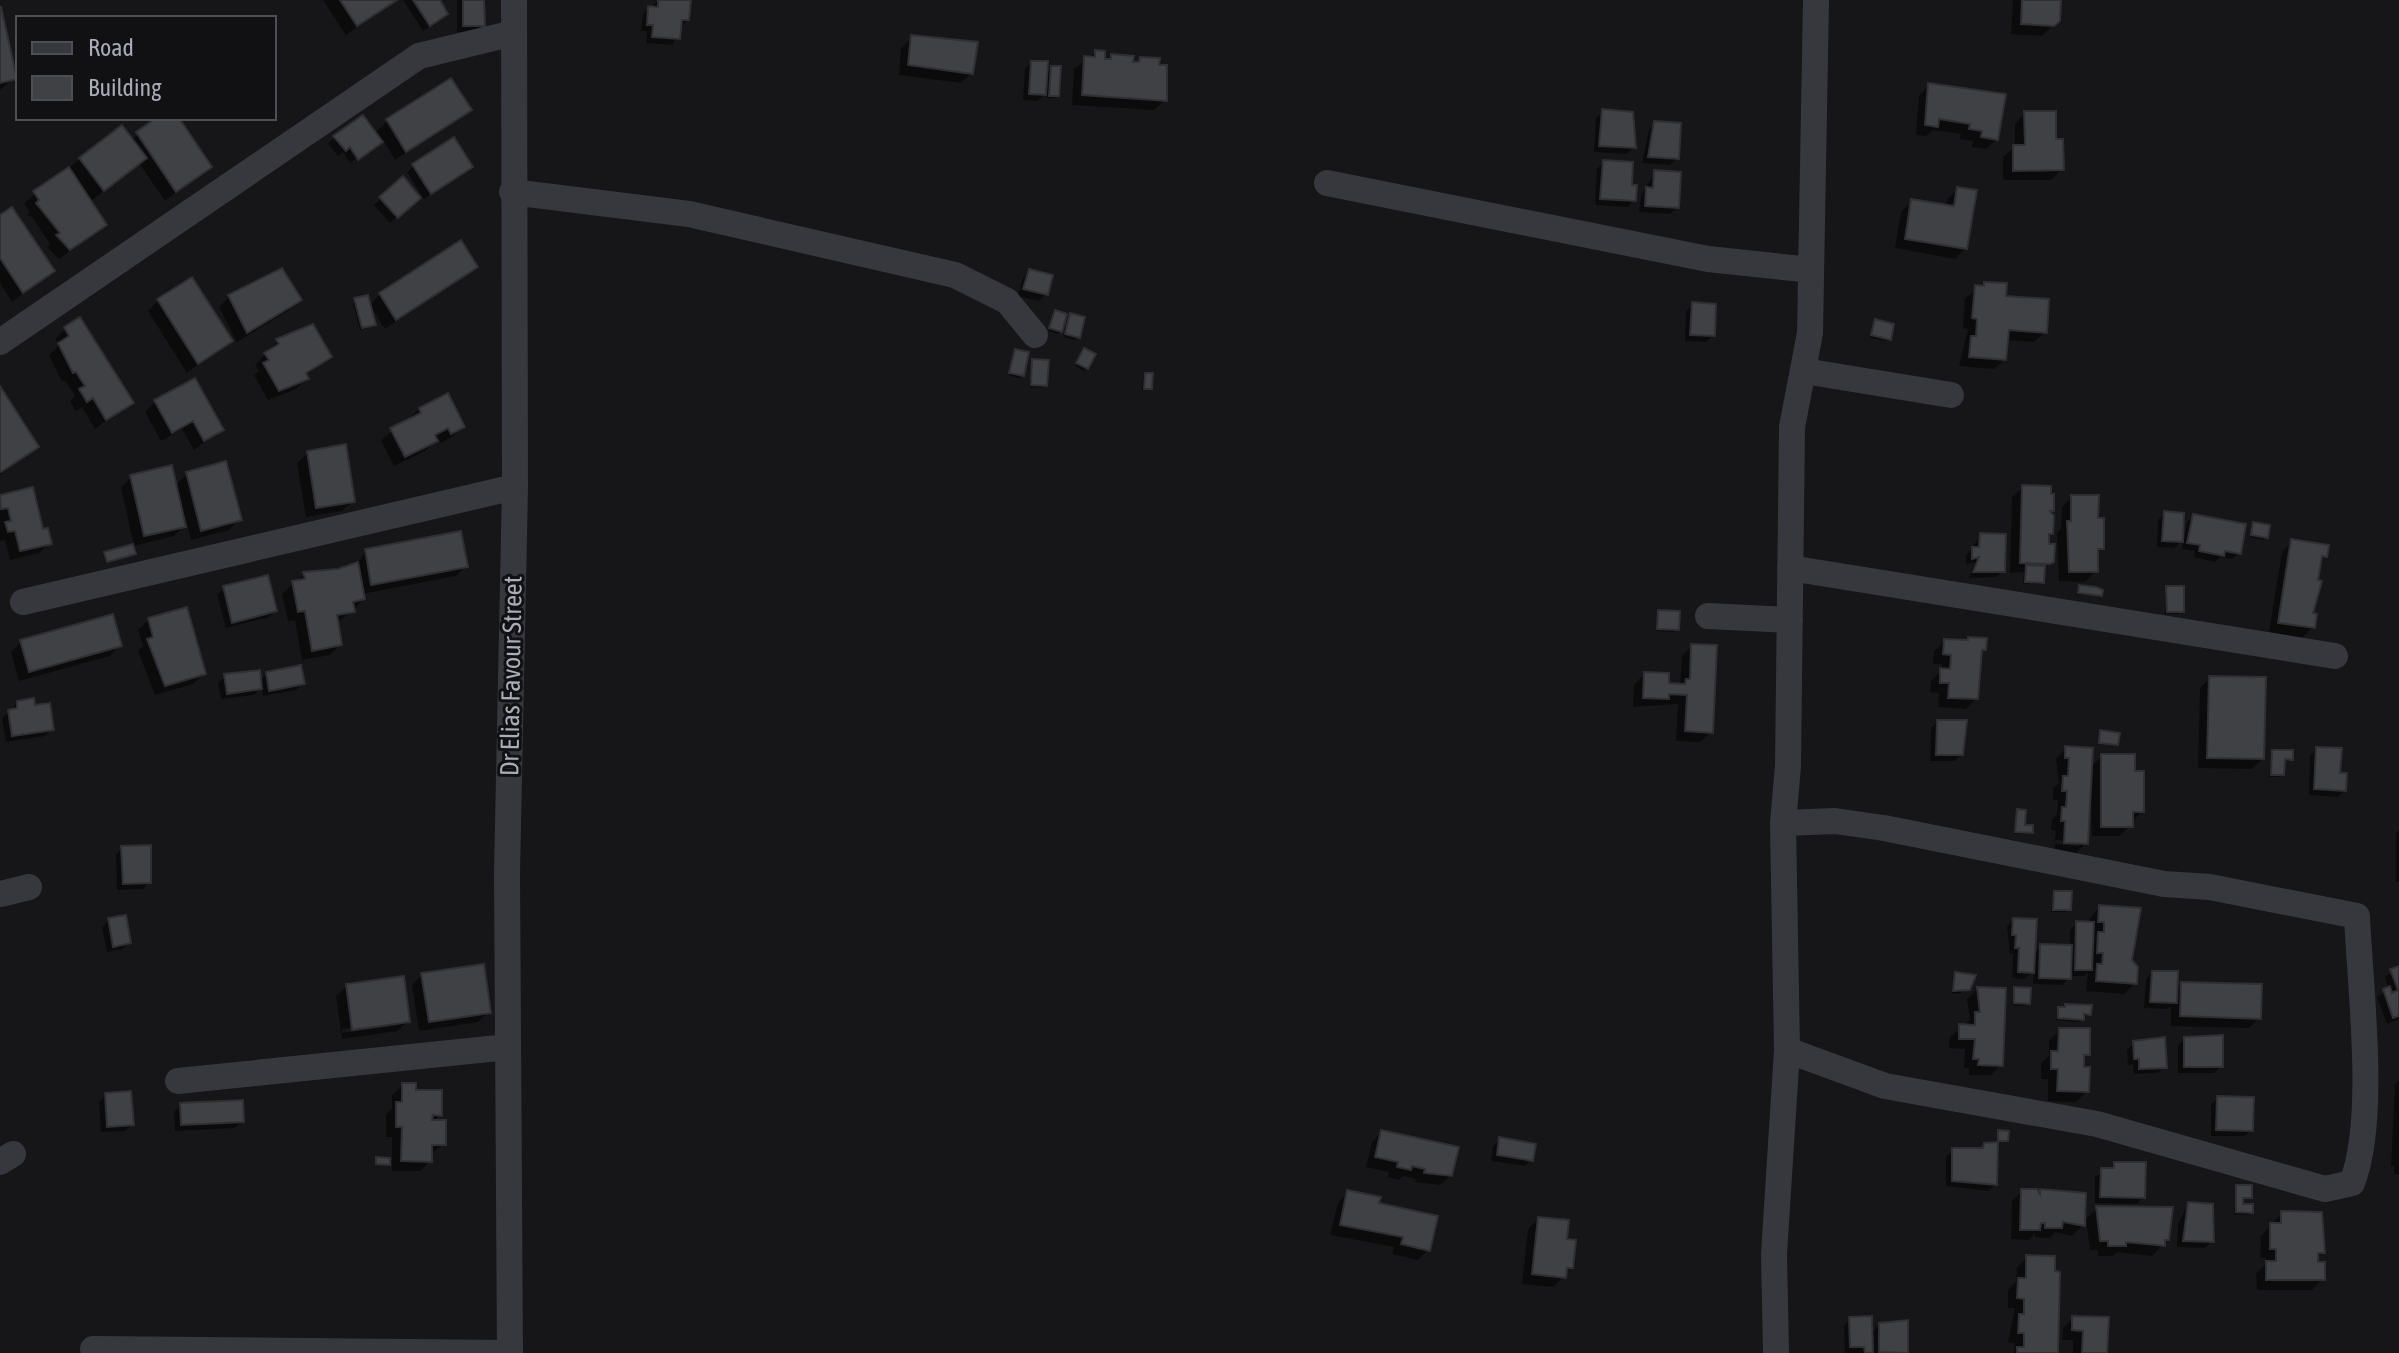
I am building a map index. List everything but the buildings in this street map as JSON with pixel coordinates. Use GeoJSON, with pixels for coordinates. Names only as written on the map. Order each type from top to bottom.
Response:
{"type":"FeatureCollection","features":[{"type":"Feature","properties":{"kind":"street","name":"Dr Elias Favour Street"},"geometry":{"type":"LineString","coordinates":[[510,1353],[507,812],[515,487],[514,0]]}},
{"type":"Feature","properties":{"kind":"street"},"geometry":{"type":"LineString","coordinates":[[1776,1353],[1774,1254],[1787,1050],[1783,823],[1792,427],[1810,333],[1816,0]]}},
{"type":"Feature","properties":{"kind":"street"},"geometry":{"type":"LineString","coordinates":[[0,342],[419,56],[514,33]]}},
{"type":"Feature","properties":{"kind":"street"},"geometry":{"type":"LineString","coordinates":[[1327,183],[1708,259],[1811,270]]}},
{"type":"Feature","properties":{"kind":"street"},"geometry":{"type":"LineString","coordinates":[[512,192],[689,214],[955,275],[1007,301],[1035,335]]}},
{"type":"Feature","properties":{"kind":"street"},"geometry":{"type":"LineString","coordinates":[[1804,371],[1951,395]]}},
{"type":"Feature","properties":{"kind":"street"},"geometry":{"type":"LineString","coordinates":[[23,602],[515,487]]}},
{"type":"Feature","properties":{"kind":"street"},"geometry":{"type":"LineString","coordinates":[[1790,568],[2335,656]]}},
{"type":"Feature","properties":{"kind":"street"},"geometry":{"type":"LineString","coordinates":[[1708,616],[1790,620]]}},
{"type":"Feature","properties":{"kind":"street"},"geometry":{"type":"LineString","coordinates":[[1783,823],[1835,821],[1884,828],[2164,884],[2210,887],[2357,916],[2365,1107],[2361,1160],[2352,1183],[2325,1189],[2097,1124],[1885,1086],[1787,1050]]}},
{"type":"Feature","properties":{"kind":"street"},"geometry":{"type":"LineString","coordinates":[[0,894],[29,887]]}},
{"type":"Feature","properties":{"kind":"street"},"geometry":{"type":"LineString","coordinates":[[178,1081],[508,1047]]}},
{"type":"Feature","properties":{"kind":"street"},"geometry":{"type":"LineString","coordinates":[[93,1349],[510,1353]]}}]}
